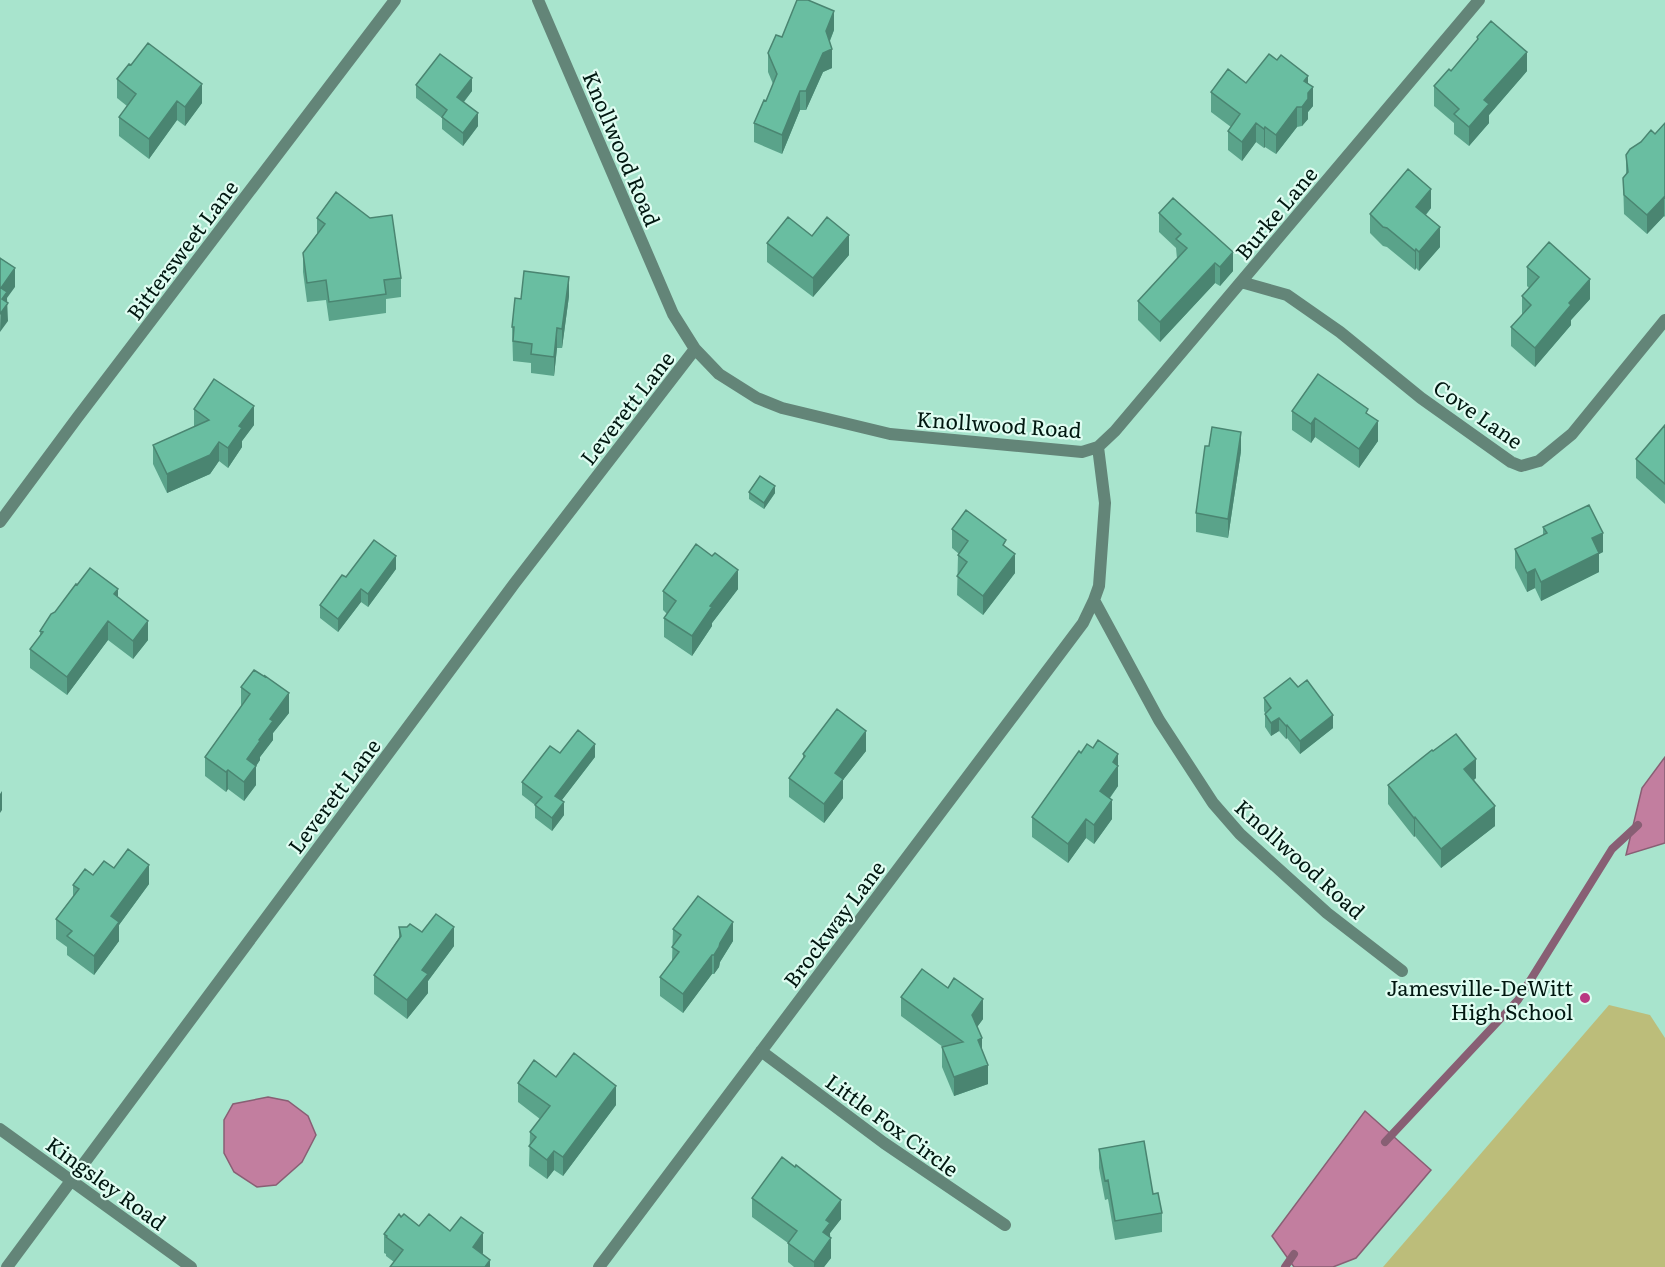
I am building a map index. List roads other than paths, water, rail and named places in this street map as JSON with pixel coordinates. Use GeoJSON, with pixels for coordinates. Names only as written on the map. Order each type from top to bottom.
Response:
{"type":"FeatureCollection","features":[{"type":"Feature","properties":{"kind":"street","name":"Bittersweet Lane"},"geometry":{"type":"LineString","coordinates":[[0,522],[395,0]]}},
{"type":"Feature","properties":{"kind":"street","name":"Knollwood Road"},"geometry":{"type":"LineString","coordinates":[[538,0],[673,314],[695,349],[719,374],[758,398],[782,408],[890,434],[1082,452],[1098,447],[1105,503],[1099,586],[1094,600],[1159,720],[1213,803],[1240,834],[1328,913],[1402,971]]}},
{"type":"Feature","properties":{"kind":"street","name":"Burke Lane"},"geometry":{"type":"LineString","coordinates":[[1098,447],[1115,431],[1479,0]]}},
{"type":"Feature","properties":{"kind":"street","name":"Cove Lane"},"geometry":{"type":"LineString","coordinates":[[1241,282],[1287,295],[1340,332],[1421,398],[1511,462],[1521,466],[1539,461],[1572,434],[1665,320]]}},
{"type":"Feature","properties":{"kind":"street","name":"Leverett Lane"},"geometry":{"type":"LineString","coordinates":[[7,1267],[514,584],[695,349]]}},
{"type":"Feature","properties":{"kind":"street","name":"Brockway Lane"},"geometry":{"type":"LineString","coordinates":[[599,1267],[1083,623],[1094,600]]}},
{"type":"Feature","properties":{"kind":"street","name":"Little Fox Circle"},"geometry":{"type":"LineString","coordinates":[[761,1051],[884,1143],[1005,1225]]}},
{"type":"Feature","properties":{"kind":"street","name":"Kingsley Road"},"geometry":{"type":"LineString","coordinates":[[0,1129],[191,1267]]}},
{"type":"Feature","properties":{"kind":"waterway"},"geometry":{"type":"LineString","coordinates":[[1385,1142],[1518,1000],[1612,849],[1638,825]]}},
{"type":"Feature","properties":{"kind":"waterway"},"geometry":{"type":"LineString","coordinates":[[1285,1267],[1294,1254]]}},
{"type":"Feature","properties":{"kind":"place","name":"Jamesville-DeWitt High School"},"geometry":{"type":"Point","coordinates":[1585,998]}}]}
